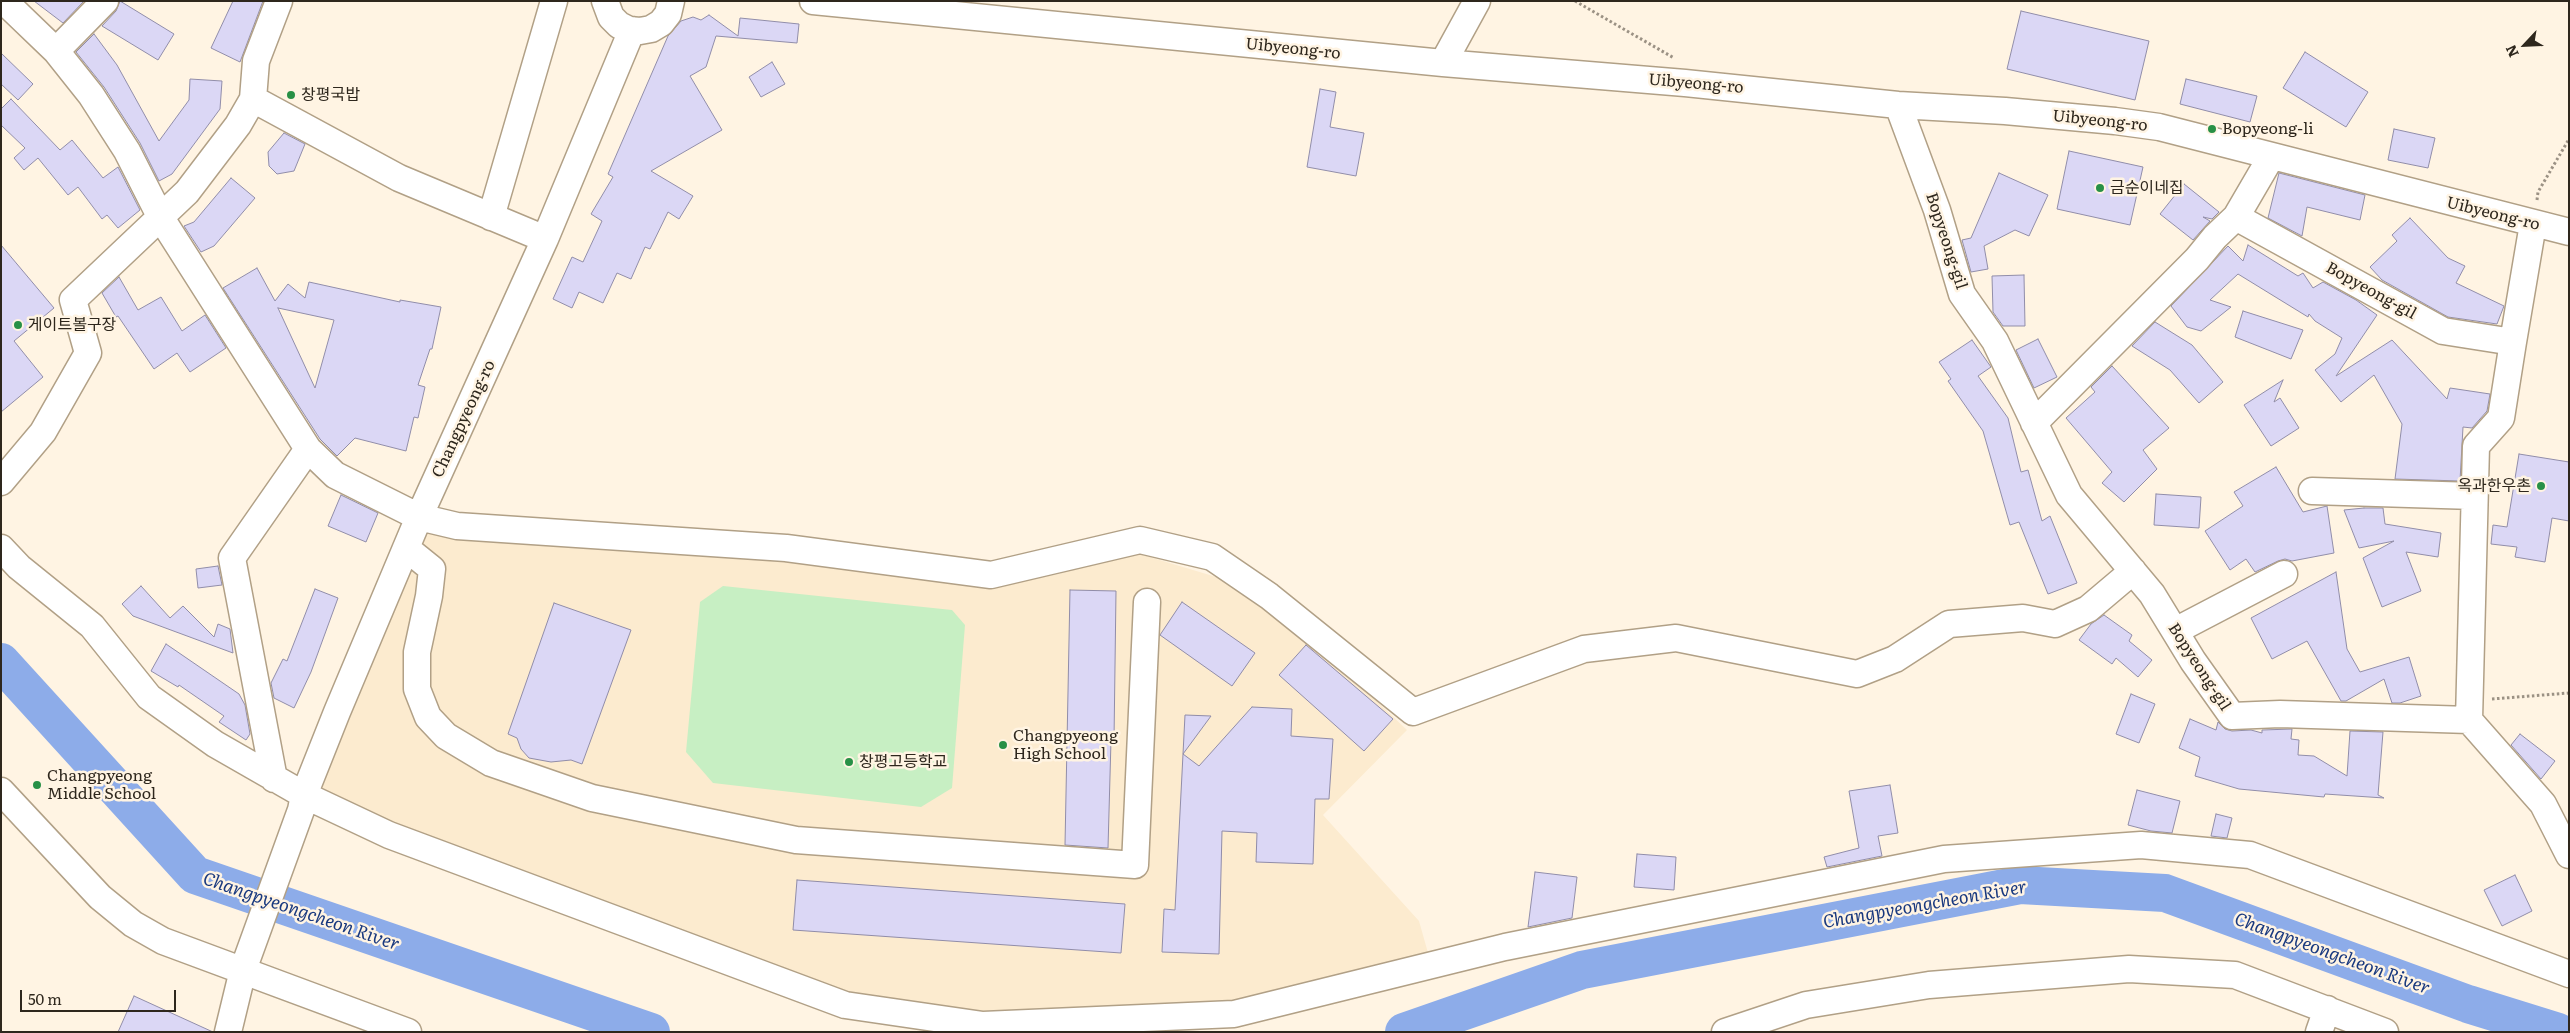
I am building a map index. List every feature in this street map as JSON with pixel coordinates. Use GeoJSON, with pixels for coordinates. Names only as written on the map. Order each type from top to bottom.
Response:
{"type":"FeatureCollection","features":[{"type":"Feature","properties":{"kind":"street"},"geometry":{"type":"LineString","coordinates":[[4,1],[56,51],[91,96],[127,151],[161,218],[308,450],[335,475],[419,517],[457,526],[786,548],[990,575],[1140,540],[1212,557],[1269,596],[1412,712],[1584,649],[1676,638],[1857,674],[1895,659],[1949,624],[2023,618],[2055,624],[2088,609],[2133,571]]}},
{"type":"Feature","properties":{"kind":"street"},"geometry":{"type":"LineString","coordinates":[[56,51],[105,1]]}},
{"type":"Feature","properties":{"kind":"street"},"geometry":{"type":"LineString","coordinates":[[1,482],[43,432],[88,353],[74,300],[186,192],[238,125],[252,99],[256,61],[279,1]]}},
{"type":"Feature","properties":{"kind":"street"},"geometry":{"type":"LineString","coordinates":[[491,217],[554,1]]}},
{"type":"Feature","properties":{"kind":"street"},"geometry":{"type":"LineString","coordinates":[[605,1],[611,16],[619,25],[632,30],[646,30],[661,23],[668,14],[673,2]]}},
{"type":"Feature","properties":{"kind":"street","name":"Uibyeong-ro"},"geometry":{"type":"LineString","coordinates":[[813,1],[1443,63],[1685,82],[1898,105],[2005,111],[2142,125],[2569,232]]}},
{"type":"Feature","properties":{"kind":"street"},"geometry":{"type":"LineString","coordinates":[[1443,63],[1477,1]]}},
{"type":"Feature","properties":{"kind":"street","name":"Changpyeong-ro"},"geometry":{"type":"LineString","coordinates":[[228,1032],[243,970],[303,803],[419,517],[544,239],[632,30]]}},
{"type":"Feature","properties":{"kind":"street"},"geometry":{"type":"LineString","coordinates":[[252,99],[399,178],[544,239]]}},
{"type":"Feature","properties":{"kind":"street","name":"Bopyeong-gil"},"geometry":{"type":"LineString","coordinates":[[1898,105],[1937,210],[1962,294],[1995,342],[2069,495],[2152,594],[2232,716],[2469,710]]}},
{"type":"Feature","properties":{"kind":"street"},"geometry":{"type":"LineString","coordinates":[[2034,423],[2197,260],[2215,237],[2236,217],[2271,157]]}},
{"type":"Feature","properties":{"kind":"street","name":"Bopyeong-gil"},"geometry":{"type":"LineString","coordinates":[[2236,217],[2443,330],[2513,342]]}},
{"type":"Feature","properties":{"kind":"street"},"geometry":{"type":"LineString","coordinates":[[2533,224],[2501,418],[2476,446],[2469,710],[2544,804],[2569,854]]}},
{"type":"Feature","properties":{"kind":"street"},"geometry":{"type":"LineString","coordinates":[[274,779],[232,558],[308,450]]}},
{"type":"Feature","properties":{"kind":"street"},"geometry":{"type":"LineString","coordinates":[[2312,492],[2474,496]]}},
{"type":"Feature","properties":{"kind":"street"},"geometry":{"type":"LineString","coordinates":[[1,548],[19,567],[92,626],[150,696],[215,744],[274,779],[303,803],[845,1005],[983,1026],[1234,1014],[1505,947],[1944,859],[2141,845],[2250,855],[2569,974]]}},
{"type":"Feature","properties":{"kind":"street"},"geometry":{"type":"LineString","coordinates":[[406,548],[432,569],[430,596],[417,652],[417,688],[428,717],[446,736],[491,763],[592,798],[796,840],[1135,865],[1147,602]]}},
{"type":"Feature","properties":{"kind":"street"},"geometry":{"type":"LineString","coordinates":[[2175,631],[2284,574]]}},
{"type":"Feature","properties":{"kind":"street"},"geometry":{"type":"LineString","coordinates":[[1,791],[100,897],[133,924],[163,942],[408,1032]]}},
{"type":"Feature","properties":{"kind":"street"},"geometry":{"type":"LineString","coordinates":[[1725,1032],[1806,1005],[1929,985],[2129,969],[2235,975],[2323,1020],[2385,1032]]}},
{"type":"Feature","properties":{"kind":"path"},"geometry":{"type":"LineString","coordinates":[[1575,1],[1671,55],[1685,68],[1685,82]]}},
{"type":"Feature","properties":{"kind":"path"},"geometry":{"type":"LineString","coordinates":[[2533,224],[2538,192],[2569,139]]}},
{"type":"Feature","properties":{"kind":"path"},"geometry":{"type":"LineString","coordinates":[[2469,710],[2569,693]]}},
{"type":"Feature","properties":{"kind":"shaded area","name":"창평고등학교"},"geometry":{"type":"Polygon","coordinates":[[[421,522],[717,549],[1000,585],[1059,574],[1098,560],[1133,552],[1233,582],[1327,654],[1407,730],[1323,815],[1419,921],[1430,960],[1230,1008],[981,1020],[844,997],[310,794],[421,522]]]}},
{"type":"Feature","properties":{"kind":"green space"},"geometry":{"type":"Polygon","coordinates":[[[723,586],[952,610],[965,625],[952,788],[921,807],[713,783],[686,752],[700,602],[723,586]]]}},
{"type":"Feature","properties":{"kind":"building"},"geometry":{"type":"Polygon","coordinates":[[[34,1],[84,1],[63,23],[34,1]]]}},
{"type":"Feature","properties":{"kind":"building"},"geometry":{"type":"Polygon","coordinates":[[[120,1],[174,34],[158,60],[102,26],[116,11],[120,1]]]}},
{"type":"Feature","properties":{"kind":"building"},"geometry":{"type":"Polygon","coordinates":[[[233,1],[263,1],[240,62],[211,48],[233,1]]]}},
{"type":"Feature","properties":{"kind":"building"},"geometry":{"type":"Polygon","coordinates":[[[2021,11],[2149,41],[2135,100],[2007,69],[2021,11]]]}},
{"type":"Feature","properties":{"kind":"building"},"geometry":{"type":"Polygon","coordinates":[[[709,15],[738,36],[740,18],[799,24],[797,43],[716,36],[706,67],[690,76],[722,130],[651,171],[693,196],[679,219],[668,212],[650,249],[645,247],[631,279],[617,273],[603,303],[579,292],[572,308],[553,299],[572,257],[583,262],[602,221],[591,214],[613,177],[608,174],[668,36],[681,21],[693,17],[701,20],[709,15]]]}},
{"type":"Feature","properties":{"kind":"building"},"geometry":{"type":"Polygon","coordinates":[[[94,34],[117,65],[159,141],[189,100],[190,79],[222,81],[220,109],[172,174],[159,181],[140,143],[104,87],[76,52],[94,34]]]}},
{"type":"Feature","properties":{"kind":"building"},"geometry":{"type":"Polygon","coordinates":[[[2305,52],[2368,92],[2346,127],[2283,88],[2305,52]]]}},
{"type":"Feature","properties":{"kind":"building"},"geometry":{"type":"Polygon","coordinates":[[[1,53],[33,84],[18,100],[1,84],[1,53]]]}},
{"type":"Feature","properties":{"kind":"building"},"geometry":{"type":"Polygon","coordinates":[[[772,62],[785,84],[761,97],[749,77],[772,62]]]}},
{"type":"Feature","properties":{"kind":"building"},"geometry":{"type":"Polygon","coordinates":[[[2186,79],[2257,96],[2250,122],[2180,104],[2186,79]]]}},
{"type":"Feature","properties":{"kind":"building"},"geometry":{"type":"Polygon","coordinates":[[[1320,89],[1336,92],[1330,127],[1364,133],[1356,176],[1307,167],[1320,89]]]}},
{"type":"Feature","properties":{"kind":"building"},"geometry":{"type":"Polygon","coordinates":[[[11,99],[60,150],[72,140],[103,178],[118,167],[140,210],[118,228],[107,215],[102,219],[78,187],[68,195],[38,158],[24,170],[14,158],[25,148],[1,125],[1,109],[11,99]]]}},
{"type":"Feature","properties":{"kind":"building"},"geometry":{"type":"Polygon","coordinates":[[[2394,129],[2435,138],[2428,168],[2388,160],[2394,129]]]}},
{"type":"Feature","properties":{"kind":"building"},"geometry":{"type":"Polygon","coordinates":[[[284,133],[305,144],[294,171],[277,174],[269,166],[268,152],[284,133]]]}},
{"type":"Feature","properties":{"kind":"building","name":"금순이네집"},"geometry":{"type":"Polygon","coordinates":[[[2069,151],[2143,167],[2130,225],[2057,209],[2069,151]]]}},
{"type":"Feature","properties":{"kind":"building"},"geometry":{"type":"Polygon","coordinates":[[[1999,173],[2048,195],[2029,236],[2015,230],[1984,246],[1988,269],[1971,272],[1962,240],[1971,238],[1999,173]]]}},
{"type":"Feature","properties":{"kind":"building"},"geometry":{"type":"Polygon","coordinates":[[[2279,173],[2365,195],[2360,220],[2307,207],[2302,236],[2268,218],[2279,173]]]}},
{"type":"Feature","properties":{"kind":"building"},"geometry":{"type":"Polygon","coordinates":[[[231,178],[255,198],[214,246],[201,252],[184,226],[194,222],[231,178]]]}},
{"type":"Feature","properties":{"kind":"building"},"geometry":{"type":"Polygon","coordinates":[[[2184,184],[2219,212],[2212,219],[2203,217],[2210,221],[2193,240],[2160,214],[2184,184]]]}},
{"type":"Feature","properties":{"kind":"building"},"geometry":{"type":"Polygon","coordinates":[[[2410,218],[2448,258],[2465,266],[2456,283],[2504,306],[2497,324],[2448,317],[2382,280],[2370,267],[2397,241],[2392,235],[2410,218]]]}},
{"type":"Feature","properties":{"kind":"building","name":"게이트볼구장"},"geometry":{"type":"Polygon","coordinates":[[[1,245],[54,308],[14,341],[43,377],[1,412],[1,245]]]}},
{"type":"Feature","properties":{"kind":"building"},"geometry":{"type":"Polygon","coordinates":[[[2248,245],[2298,276],[2303,273],[2313,288],[2323,282],[2356,300],[2377,315],[2336,376],[2392,340],[2447,399],[2450,388],[2490,394],[2487,411],[2472,428],[2463,427],[2460,481],[2395,479],[2402,424],[2374,375],[2341,402],[2315,370],[2335,354],[2342,338],[2315,321],[2309,314],[2308,317],[2238,274],[2210,300],[2231,307],[2201,331],[2187,327],[2171,306],[2228,246],[2243,261],[2248,245]]]}},
{"type":"Feature","properties":{"kind":"building"},"geometry":{"type":"Polygon","coordinates":[[[257,268],[275,301],[288,284],[305,298],[309,282],[400,302],[400,300],[441,307],[432,349],[430,349],[418,385],[425,387],[418,418],[414,417],[406,451],[355,438],[337,456],[320,439],[223,288],[257,268]],[[278,308],[315,388],[334,320],[278,308]]]}},
{"type":"Feature","properties":{"kind":"building"},"geometry":{"type":"Polygon","coordinates":[[[2024,275],[2025,326],[2003,326],[1993,312],[1992,276],[2024,275]]]}},
{"type":"Feature","properties":{"kind":"building"},"geometry":{"type":"Polygon","coordinates":[[[119,277],[138,310],[161,297],[182,331],[205,315],[226,348],[190,372],[177,353],[154,369],[118,316],[116,317],[102,293],[119,277]]]}},
{"type":"Feature","properties":{"kind":"building"},"geometry":{"type":"Polygon","coordinates":[[[2243,311],[2303,330],[2291,359],[2235,337],[2243,311]]]}},
{"type":"Feature","properties":{"kind":"building"},"geometry":{"type":"Polygon","coordinates":[[[2155,322],[2192,345],[2223,382],[2199,403],[2170,370],[2132,346],[2155,322]]]}},
{"type":"Feature","properties":{"kind":"building"},"geometry":{"type":"Polygon","coordinates":[[[2038,339],[2057,377],[2034,388],[2016,350],[2038,339]]]}},
{"type":"Feature","properties":{"kind":"building"},"geometry":{"type":"Polygon","coordinates":[[[1972,340],[1991,367],[1978,376],[2008,418],[2021,472],[2028,470],[2042,521],[2050,516],[2077,583],[2048,594],[2019,522],[2010,525],[1983,431],[1948,381],[1951,379],[1939,362],[1972,340]]]}},
{"type":"Feature","properties":{"kind":"building"},"geometry":{"type":"Polygon","coordinates":[[[2112,366],[2169,428],[2143,450],[2157,469],[2124,502],[2102,483],[2112,472],[2066,418],[2095,392],[2091,387],[2112,366]]]}},
{"type":"Feature","properties":{"kind":"building"},"geometry":{"type":"Polygon","coordinates":[[[2283,380],[2274,402],[2280,398],[2299,428],[2271,446],[2244,405],[2283,380]]]}},
{"type":"Feature","properties":{"kind":"building","name":"옥과한우촌"},"geometry":{"type":"Polygon","coordinates":[[[2519,454],[2569,462],[2569,521],[2552,518],[2545,562],[2515,557],[2517,547],[2491,544],[2493,525],[2507,527],[2519,454]]]}},
{"type":"Feature","properties":{"kind":"building"},"geometry":{"type":"Polygon","coordinates":[[[2276,467],[2303,512],[2327,506],[2334,553],[2292,561],[2285,559],[2255,572],[2246,559],[2230,570],[2205,531],[2243,506],[2234,492],[2276,467]]]}},
{"type":"Feature","properties":{"kind":"building"},"geometry":{"type":"Polygon","coordinates":[[[2156,494],[2201,497],[2199,528],[2154,525],[2156,494]]]}},
{"type":"Feature","properties":{"kind":"building"},"geometry":{"type":"Polygon","coordinates":[[[341,495],[378,513],[366,542],[328,526],[341,495]]]}},
{"type":"Feature","properties":{"kind":"building"},"geometry":{"type":"Polygon","coordinates":[[[2383,508],[2385,524],[2441,533],[2438,557],[2406,552],[2421,591],[2382,607],[2363,558],[2394,541],[2359,548],[2344,510],[2383,508]]]}},
{"type":"Feature","properties":{"kind":"building"},"geometry":{"type":"Polygon","coordinates":[[[218,566],[222,585],[198,588],[196,569],[218,566]]]}},
{"type":"Feature","properties":{"kind":"building"},"geometry":{"type":"Polygon","coordinates":[[[2336,572],[2347,649],[2360,672],[2409,657],[2421,696],[2400,703],[2392,703],[2384,679],[2346,701],[2341,701],[2307,641],[2272,659],[2251,618],[2336,572]]]}},
{"type":"Feature","properties":{"kind":"building"},"geometry":{"type":"Polygon","coordinates":[[[141,586],[170,618],[183,606],[214,637],[218,624],[230,629],[233,653],[133,616],[122,604],[141,586]]]}},
{"type":"Feature","properties":{"kind":"building"},"geometry":{"type":"Polygon","coordinates":[[[315,589],[338,598],[311,672],[294,708],[274,698],[271,683],[283,659],[287,661],[315,589]]]}},
{"type":"Feature","properties":{"kind":"building"},"geometry":{"type":"Polygon","coordinates":[[[1070,590],[1116,591],[1114,740],[1111,740],[1108,848],[1065,845],[1070,590]]]}},
{"type":"Feature","properties":{"kind":"building"},"geometry":{"type":"Polygon","coordinates":[[[1182,602],[1255,653],[1232,686],[1160,635],[1182,602]]]}},
{"type":"Feature","properties":{"kind":"building"},"geometry":{"type":"Polygon","coordinates":[[[554,603],[631,630],[582,764],[571,760],[551,762],[529,758],[521,749],[517,738],[508,734],[554,603]]]}},
{"type":"Feature","properties":{"kind":"building"},"geometry":{"type":"Polygon","coordinates":[[[2104,615],[2132,635],[2129,641],[2152,660],[2138,677],[2116,658],[2112,664],[2079,640],[2091,624],[2104,615]]]}},
{"type":"Feature","properties":{"kind":"building"},"geometry":{"type":"Polygon","coordinates":[[[166,644],[239,694],[245,705],[250,734],[246,740],[219,722],[224,716],[179,685],[178,687],[151,671],[166,644]]]}},
{"type":"Feature","properties":{"kind":"building"},"geometry":{"type":"Polygon","coordinates":[[[1306,645],[1393,719],[1364,751],[1279,675],[1306,645]]]}},
{"type":"Feature","properties":{"kind":"building"},"geometry":{"type":"Polygon","coordinates":[[[2131,694],[2155,704],[2139,743],[2116,734],[2131,694]]]}},
{"type":"Feature","properties":{"kind":"building"},"geometry":{"type":"Polygon","coordinates":[[[1252,707],[1292,709],[1291,736],[1333,739],[1329,799],[1315,799],[1313,864],[1256,862],[1257,833],[1222,831],[1219,954],[1162,952],[1164,909],[1175,910],[1183,754],[1199,766],[1252,707]]]}},
{"type":"Feature","properties":{"kind":"building"},"geometry":{"type":"Polygon","coordinates":[[[1185,715],[1211,716],[1183,754],[1185,715]]]}},
{"type":"Feature","properties":{"kind":"building"},"geometry":{"type":"Polygon","coordinates":[[[2190,719],[2216,730],[2218,722],[2225,729],[2232,731],[2251,730],[2262,733],[2262,730],[2292,729],[2291,739],[2299,740],[2298,755],[2314,756],[2347,776],[2350,731],[2383,732],[2378,795],[2384,798],[2325,794],[2324,797],[2239,789],[2195,776],[2200,757],[2179,748],[2190,719]]]}},
{"type":"Feature","properties":{"kind":"building"},"geometry":{"type":"Polygon","coordinates":[[[2520,734],[2555,761],[2541,779],[2511,745],[2520,734]]]}},
{"type":"Feature","properties":{"kind":"building"},"geometry":{"type":"Polygon","coordinates":[[[1890,785],[1898,833],[1878,836],[1882,856],[1827,867],[1824,857],[1859,848],[1849,791],[1890,785]]]}},
{"type":"Feature","properties":{"kind":"building"},"geometry":{"type":"Polygon","coordinates":[[[2137,790],[2180,801],[2172,833],[2151,831],[2128,825],[2137,790]]]}},
{"type":"Feature","properties":{"kind":"building"},"geometry":{"type":"Polygon","coordinates":[[[2216,814],[2232,818],[2227,838],[2211,836],[2216,814]]]}},
{"type":"Feature","properties":{"kind":"building"},"geometry":{"type":"Polygon","coordinates":[[[1637,854],[1676,857],[1674,890],[1634,887],[1637,854]]]}},
{"type":"Feature","properties":{"kind":"building"},"geometry":{"type":"Polygon","coordinates":[[[1535,872],[1577,877],[1572,918],[1528,927],[1535,872]]]}},
{"type":"Feature","properties":{"kind":"building"},"geometry":{"type":"Polygon","coordinates":[[[2515,875],[2532,911],[2502,926],[2484,890],[2515,875]]]}},
{"type":"Feature","properties":{"kind":"building"},"geometry":{"type":"Polygon","coordinates":[[[797,880],[1125,904],[1121,953],[793,930],[797,880]]]}},
{"type":"Feature","properties":{"kind":"building"},"geometry":{"type":"Polygon","coordinates":[[[134,996],[213,1032],[118,1032],[134,996]]]}},
{"type":"Feature","properties":{"kind":"waterway","name":"Changpyeongcheon River"},"geometry":{"type":"LineString","coordinates":[[1,662],[195,875],[651,1032]]}},
{"type":"Feature","properties":{"kind":"waterway","name":"Changpyeongcheon River"},"geometry":{"type":"LineString","coordinates":[[1404,1032],[1582,970],[2020,885],[2165,893],[2468,1004],[2558,1032]]}},
{"type":"Feature","properties":{"kind":"place","name":"창평국밥"},"geometry":{"type":"Point","coordinates":[291,95]}},
{"type":"Feature","properties":{"kind":"place","name":"Bopyeong-li"},"geometry":{"type":"Point","coordinates":[2212,129]}},
{"type":"Feature","properties":{"kind":"place","name":"금순이네집"},"geometry":{"type":"Point","coordinates":[2100,188]}},
{"type":"Feature","properties":{"kind":"place","name":"게이트볼구장"},"geometry":{"type":"Point","coordinates":[18,325]}},
{"type":"Feature","properties":{"kind":"place","name":"옥과한우촌"},"geometry":{"type":"Point","coordinates":[2541,486]}},
{"type":"Feature","properties":{"kind":"place","name":"Changpyeong High School"},"geometry":{"type":"Point","coordinates":[1003,745]}},
{"type":"Feature","properties":{"kind":"place","name":"창평고등학교"},"geometry":{"type":"Point","coordinates":[849,762]}},
{"type":"Feature","properties":{"kind":"place","name":"Changpyeong Middle School"},"geometry":{"type":"Point","coordinates":[37,785]}}]}
